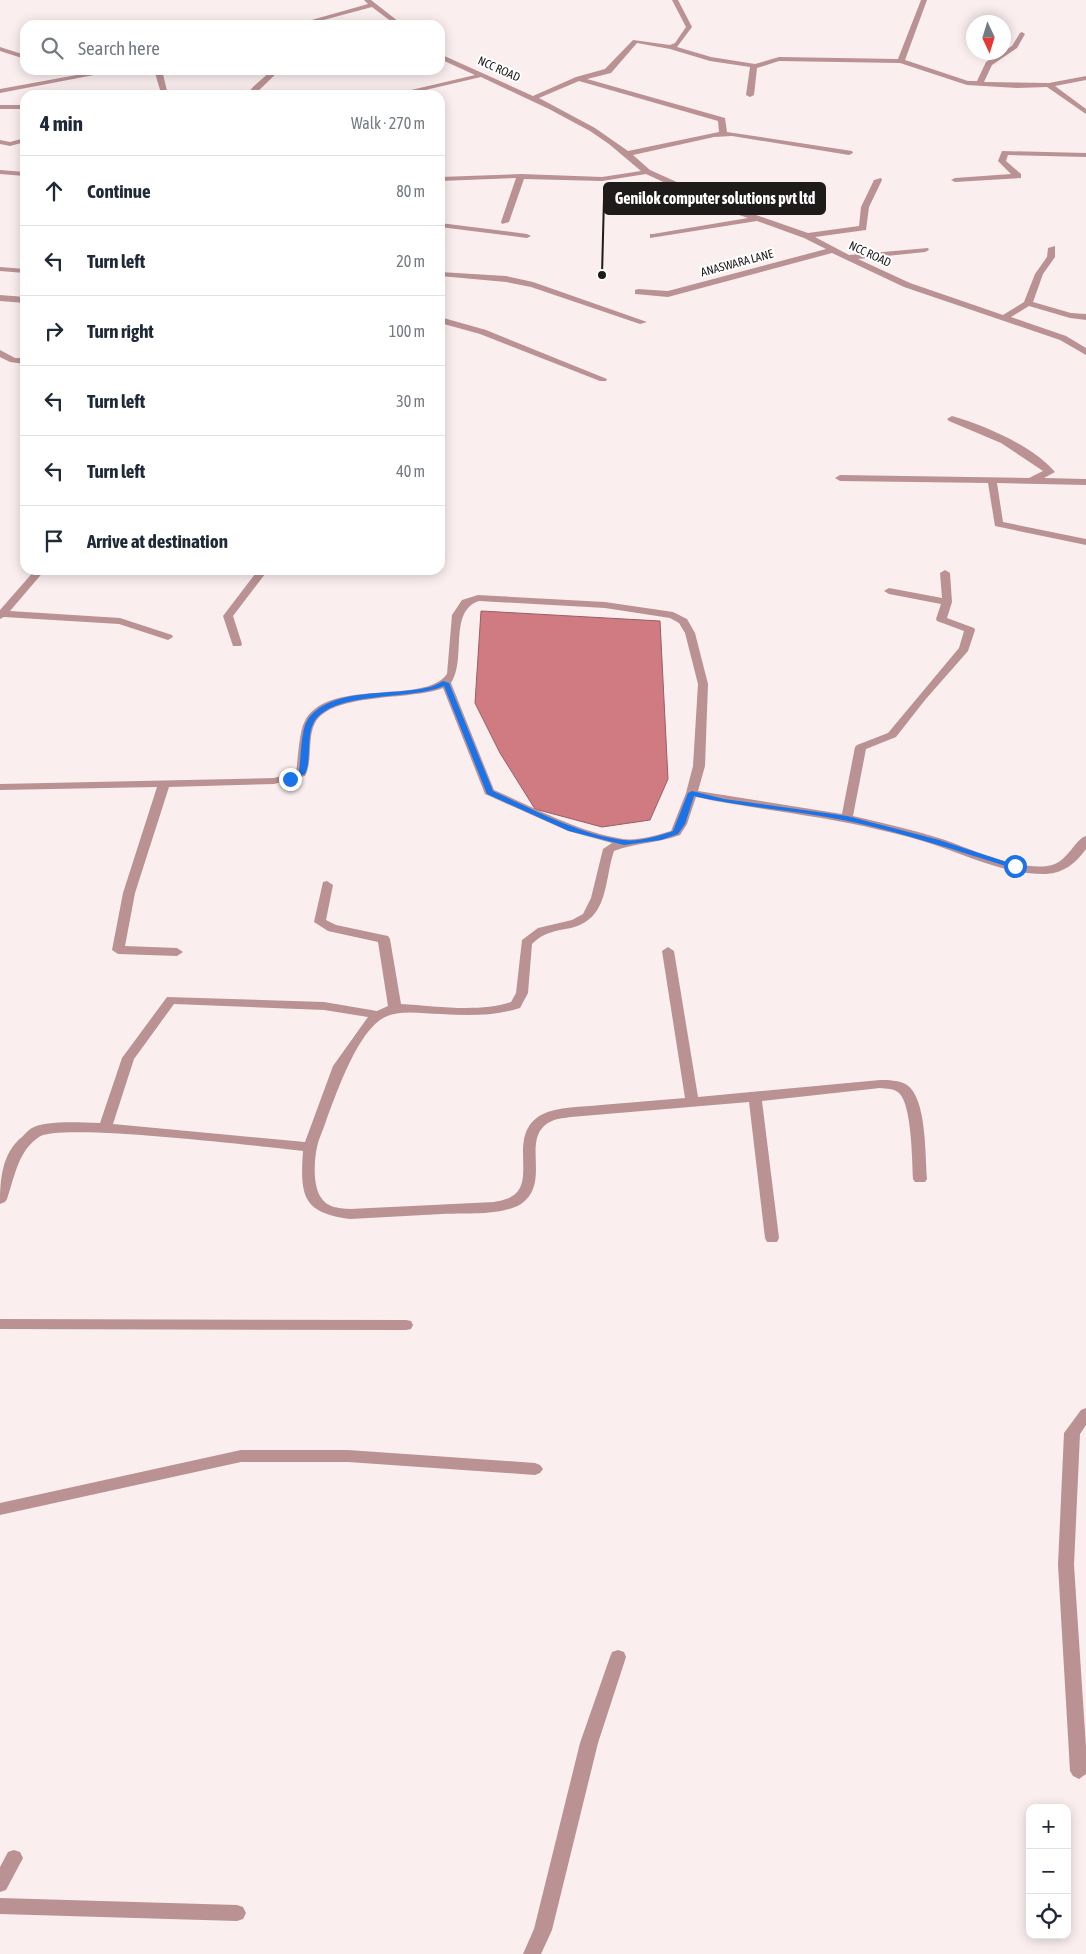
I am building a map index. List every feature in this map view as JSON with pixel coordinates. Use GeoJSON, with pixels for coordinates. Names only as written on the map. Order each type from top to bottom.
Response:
{"type":"FeatureCollection","features":[{"type":"Feature","properties":{"kind":"street"},"geometry":{"type":"LineString","coordinates":[[671,47],[677,44],[689,27],[675,0]]}},
{"type":"Feature","properties":{"kind":"street"},"geometry":{"type":"LineString","coordinates":[[901,61],[924,0]]}},
{"type":"Feature","properties":{"kind":"street"},"geometry":{"type":"LineString","coordinates":[[313,20],[370,3],[393,20]]}},
{"type":"Feature","properties":{"kind":"street"},"geometry":{"type":"LineString","coordinates":[[979,84],[989,64],[1015,47],[1022,34]]}},
{"type":"Feature","properties":{"kind":"street"},"geometry":{"type":"LineString","coordinates":[[534,98],[579,79],[598,76],[608,71],[635,41],[671,47],[710,59],[754,66],[779,59],[901,61],[967,83],[1017,86],[1049,85],[1086,78]]}},
{"type":"Feature","properties":{"kind":"street"},"geometry":{"type":"LineString","coordinates":[[0,49],[20,55]]}},
{"type":"Feature","properties":{"kind":"street"},"geometry":{"type":"LineString","coordinates":[[832,60],[836,50]]}},
{"type":"Feature","properties":{"kind":"street","name":"NCC ROAD"},"geometry":{"type":"LineString","coordinates":[[445,59],[534,98],[600,132],[629,153],[647,172],[727,208],[807,236],[848,258],[907,285],[1063,338],[1086,352]]}},
{"type":"Feature","properties":{"kind":"street"},"geometry":{"type":"LineString","coordinates":[[750,95],[754,66]]}},
{"type":"Feature","properties":{"kind":"street"},"geometry":{"type":"LineString","coordinates":[[65,75],[70,78]]}},
{"type":"Feature","properties":{"kind":"street"},"geometry":{"type":"LineString","coordinates":[[0,91],[87,75]]}},
{"type":"Feature","properties":{"kind":"street"},"geometry":{"type":"LineString","coordinates":[[160,75],[164,90]]}},
{"type":"Feature","properties":{"kind":"street"},"geometry":{"type":"LineString","coordinates":[[254,90],[271,75]]}},
{"type":"Feature","properties":{"kind":"street"},"geometry":{"type":"LineString","coordinates":[[416,90],[482,75]]}},
{"type":"Feature","properties":{"kind":"street"},"geometry":{"type":"LineString","coordinates":[[579,79],[722,120],[723,134]]}},
{"type":"Feature","properties":{"kind":"street"},"geometry":{"type":"LineString","coordinates":[[1049,85],[1086,112]]}},
{"type":"Feature","properties":{"kind":"street"},"geometry":{"type":"LineString","coordinates":[[0,107],[20,107]]}},
{"type":"Feature","properties":{"kind":"street"},"geometry":{"type":"LineString","coordinates":[[629,153],[723,134],[744,135],[850,153]]}},
{"type":"Feature","properties":{"kind":"street"},"geometry":{"type":"LineString","coordinates":[[0,142],[10,144],[20,141]]}},
{"type":"Feature","properties":{"kind":"street"},"geometry":{"type":"LineString","coordinates":[[955,180],[1018,176],[1002,160],[1004,153],[1086,155]]}},
{"type":"Feature","properties":{"kind":"street"},"geometry":{"type":"LineString","coordinates":[[0,172],[20,174]]}},
{"type":"Feature","properties":{"kind":"street"},"geometry":{"type":"LineString","coordinates":[[445,180],[521,176],[566,180],[602,179],[647,172]]}},
{"type":"Feature","properties":{"kind":"street"},"geometry":{"type":"LineString","coordinates":[[505,222],[521,176]]}},
{"type":"Feature","properties":{"kind":"street"},"geometry":{"type":"LineString","coordinates":[[807,236],[863,228],[865,206],[878,180]]}},
{"type":"Feature","properties":{"kind":"street"},"geometry":{"type":"LineString","coordinates":[[653,236],[724,223],[759,220]]}},
{"type":"Feature","properties":{"kind":"street"},"geometry":{"type":"LineString","coordinates":[[445,226],[527,236]]}},
{"type":"Feature","properties":{"kind":"street"},"geometry":{"type":"LineString","coordinates":[[1004,318],[1028,303],[1039,274],[1051,256],[1052,248]]}},
{"type":"Feature","properties":{"kind":"street","name":"ANASWARA LANE"},"geometry":{"type":"LineString","coordinates":[[643,293],[668,294],[833,250]]}},
{"type":"Feature","properties":{"kind":"street"},"geometry":{"type":"LineString","coordinates":[[848,258],[925,250]]}},
{"type":"Feature","properties":{"kind":"street"},"geometry":{"type":"LineString","coordinates":[[0,269],[20,271]]}},
{"type":"Feature","properties":{"kind":"street"},"geometry":{"type":"LineString","coordinates":[[445,274],[506,280],[533,285],[644,322]]}},
{"type":"Feature","properties":{"kind":"street"},"geometry":{"type":"LineString","coordinates":[[0,298],[20,300]]}},
{"type":"Feature","properties":{"kind":"street"},"geometry":{"type":"LineString","coordinates":[[1028,303],[1070,315],[1086,316]]}},
{"type":"Feature","properties":{"kind":"street"},"geometry":{"type":"LineString","coordinates":[[445,321],[483,332],[603,379]]}},
{"type":"Feature","properties":{"kind":"street"},"geometry":{"type":"LineString","coordinates":[[0,353],[13,360],[20,361]]}},
{"type":"Feature","properties":{"kind":"street"},"geometry":{"type":"LineString","coordinates":[[952,419],[990,432],[1032,456],[1050,472],[1030,481]]}},
{"type":"Feature","properties":{"kind":"street"},"geometry":{"type":"LineString","coordinates":[[840,478],[1086,482]]}},
{"type":"Feature","properties":{"kind":"street"},"geometry":{"type":"LineString","coordinates":[[992,480],[998,524],[1086,542]]}},
{"type":"Feature","properties":{"kind":"street"},"geometry":{"type":"LineString","coordinates":[[847,819],[861,748],[892,734],[964,649],[970,630],[941,619],[947,602],[945,573]]}},
{"type":"Feature","properties":{"kind":"street"},"geometry":{"type":"LineString","coordinates":[[1,615],[36,575]]}},
{"type":"Feature","properties":{"kind":"street"},"geometry":{"type":"LineString","coordinates":[[237,644],[228,616],[259,575]]}},
{"type":"Feature","properties":{"kind":"street"},"geometry":{"type":"LineString","coordinates":[[889,592],[947,602]]}},
{"type":"Feature","properties":{"kind":"street"},"geometry":{"type":"LineString","coordinates":[[0,787],[274,781],[296,777],[303,771],[309,723],[318,712],[329,704],[350,699],[428,690],[446,683],[452,674],[458,615],[466,602],[478,598],[605,605],[673,615],[683,621],[690,633],[703,684],[699,766],[692,793],[676,833],[661,838],[624,843],[609,849],[590,914],[577,922],[536,933],[526,942],[522,993],[516,1005],[502,1010],[456,1011],[395,1008],[378,1015],[368,1024],[340,1066],[310,1147],[309,1190],[314,1200],[326,1210],[350,1214],[511,1205],[524,1197],[529,1186],[530,1138],[535,1127],[545,1118],[572,1112],[756,1097],[880,1084],[895,1085],[905,1090],[910,1100],[914,1115],[920,1179]]}},
{"type":"Feature","properties":{"kind":"street"},"geometry":{"type":"LineString","coordinates":[[1,615],[120,621],[168,637]]}},
{"type":"Feature","properties":{"kind":"street"},"geometry":{"type":"LineString","coordinates":[[446,683],[489,792],[572,830],[624,843]]}},
{"type":"Feature","properties":{"kind":"street"},"geometry":{"type":"LineString","coordinates":[[164,784],[129,893],[118,950],[177,952]]}},
{"type":"Feature","properties":{"kind":"street"},"geometry":{"type":"LineString","coordinates":[[692,793],[724,801],[847,819],[936,841],[1033,870],[1050,870],[1081,857],[1086,840]]}},
{"type":"Feature","properties":{"kind":"street"},"geometry":{"type":"LineString","coordinates":[[327,885],[320,922],[332,928],[384,939],[395,1008]]}},
{"type":"Feature","properties":{"kind":"street"},"geometry":{"type":"LineString","coordinates":[[668,951],[692,1101]]}},
{"type":"Feature","properties":{"kind":"street"},"geometry":{"type":"LineString","coordinates":[[105,1128],[128,1058],[171,1000],[324,1006],[378,1015]]}},
{"type":"Feature","properties":{"kind":"street"},"geometry":{"type":"LineString","coordinates":[[756,1097],[772,1238]]}},
{"type":"Feature","properties":{"kind":"street"},"geometry":{"type":"LineString","coordinates":[[0,1198],[17,1148],[37,1131],[61,1128],[105,1128],[310,1147]]}},
{"type":"Feature","properties":{"kind":"street"},"geometry":{"type":"LineString","coordinates":[[0,1324],[406,1325]]}},
{"type":"Feature","properties":{"kind":"street"},"geometry":{"type":"LineString","coordinates":[[1079,1771],[1066,1565],[1072,1433],[1086,1414]]}},
{"type":"Feature","properties":{"kind":"street"},"geometry":{"type":"LineString","coordinates":[[0,1509],[241,1456],[348,1456],[535,1469]]}},
{"type":"Feature","properties":{"kind":"street"},"geometry":{"type":"LineString","coordinates":[[532,1954],[543,1930],[589,1743],[618,1658]]}},
{"type":"Feature","properties":{"kind":"street"},"geometry":{"type":"LineString","coordinates":[[0,1884],[14,1858]]}},
{"type":"Feature","properties":{"kind":"street"},"geometry":{"type":"LineString","coordinates":[[0,1906],[237,1913]]}},
{"type":"Feature","properties":{"kind":"shaded area"},"geometry":{"type":"Polygon","coordinates":[[[481,611],[660,621],[668,779],[650,820],[602,827],[535,809],[500,753],[475,703],[481,611]]]}},
{"type":"Feature","properties":{"kind":"place","name":"Genilok computer solutions pvt ltd"},"geometry":{"type":"Point","coordinates":[602,275]}},
{"type":"Feature","properties":{"kind":"route"},"geometry":{"type":"LineString","coordinates":[[290,779],[301,774],[303,771],[309,723],[318,712],[329,704],[350,699],[428,690],[446,683],[489,792],[572,830],[624,843],[661,838],[676,833],[692,793],[724,801],[847,819],[936,841],[1015,866]]}}]}
